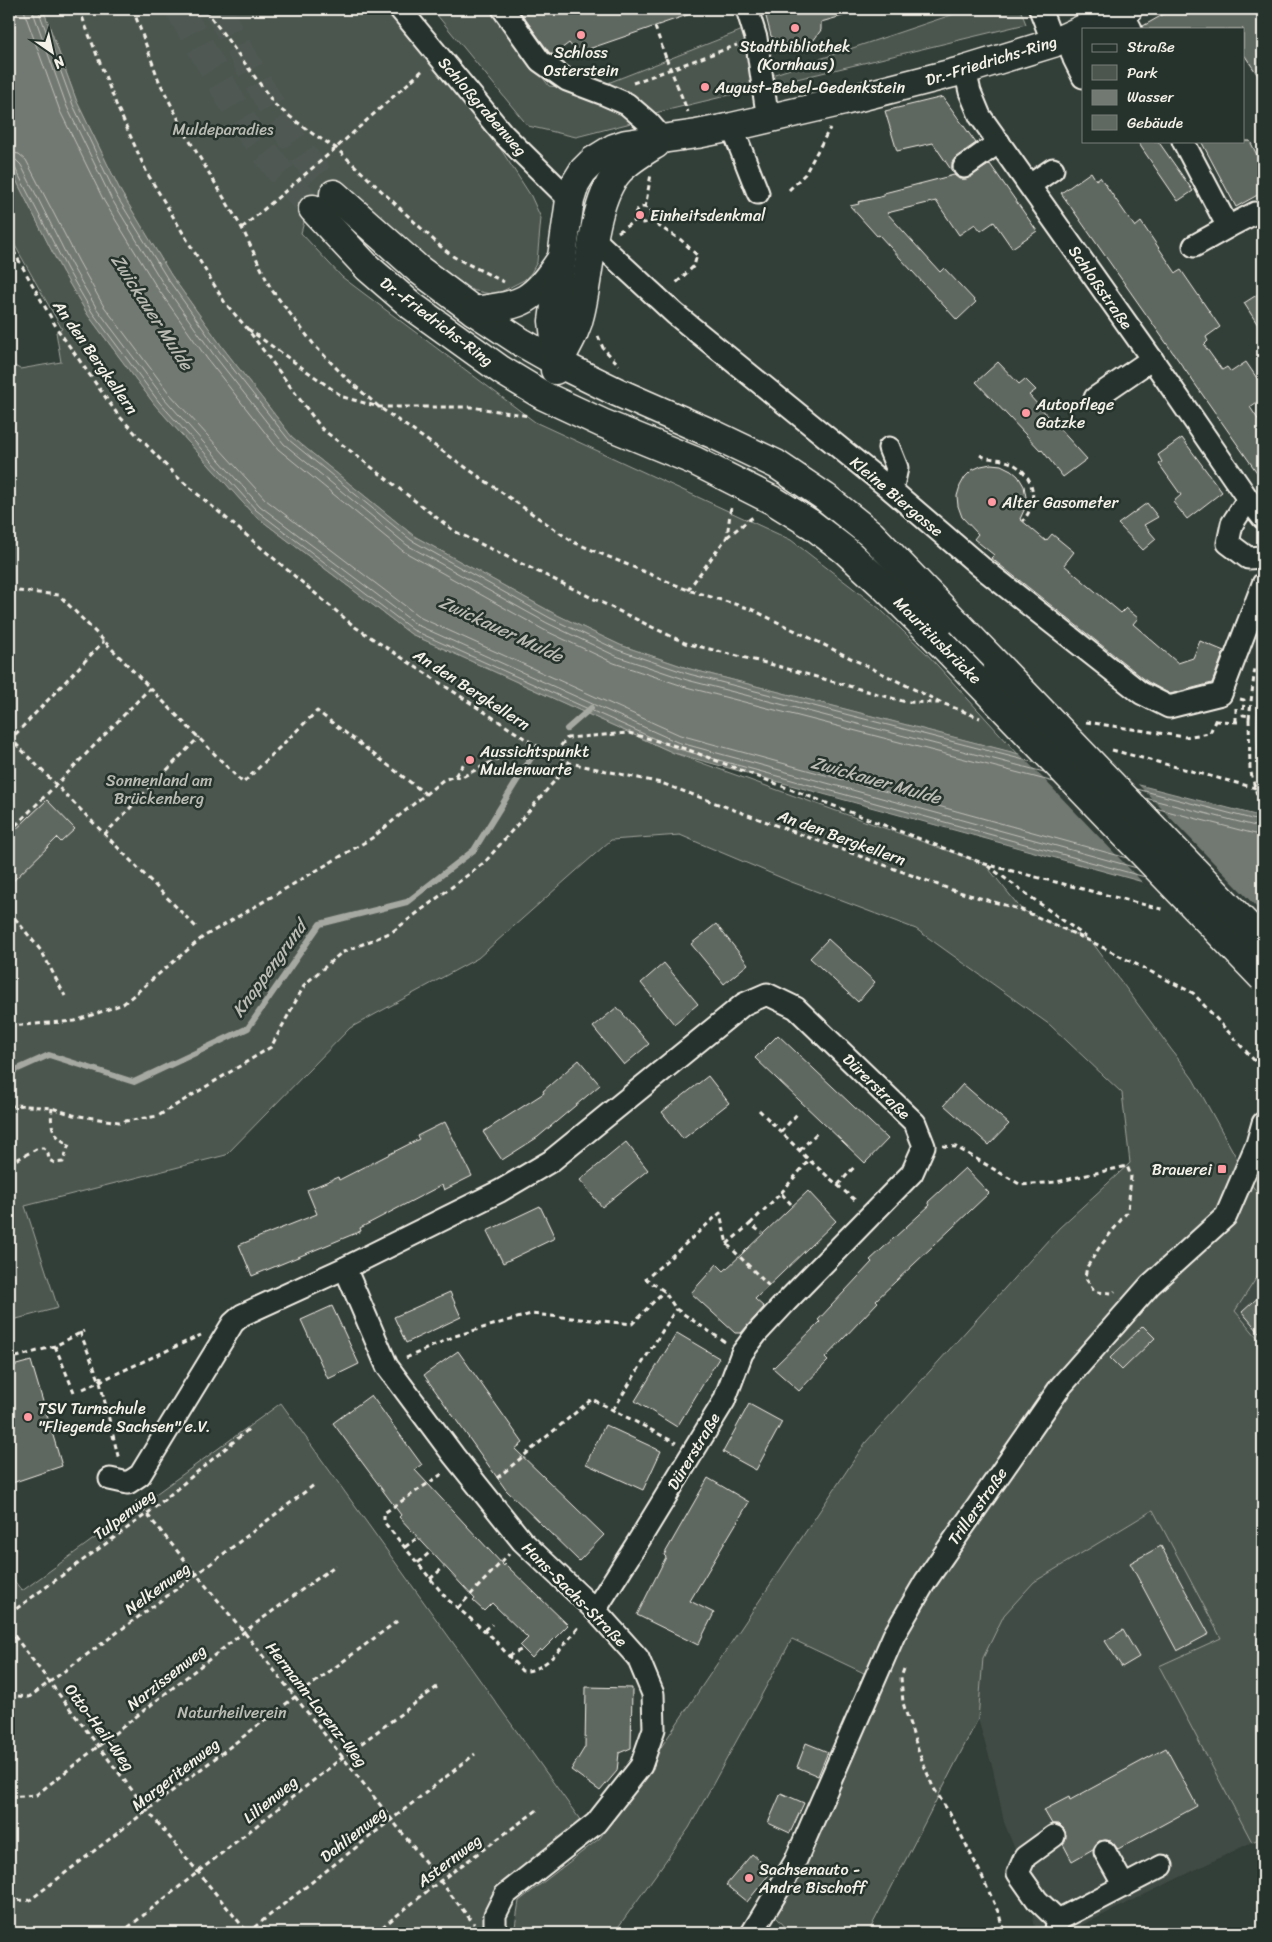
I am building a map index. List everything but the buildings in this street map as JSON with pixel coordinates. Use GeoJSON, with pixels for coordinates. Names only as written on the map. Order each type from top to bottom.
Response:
{"type":"FeatureCollection","features":[{"type":"Feature","properties":{"kind":"main road","name":"Dr.-Friedrichs-Ring"},"geometry":{"type":"LineString","coordinates":[[1091,28],[1127,17]]}},
{"type":"Feature","properties":{"kind":"main road","name":"Dr.-Friedrichs-Ring"},"geometry":{"type":"LineString","coordinates":[[558,363],[552,321],[570,200],[575,184],[583,171],[604,153],[626,144],[663,140],[768,120],[844,101],[965,70],[1072,34]]}},
{"type":"Feature","properties":{"kind":"main road","name":"Dr.-Friedrichs-Ring"},"geometry":{"type":"LineString","coordinates":[[558,363],[474,311],[323,202],[368,268],[412,306],[501,370],[540,407],[558,363],[578,322],[601,203],[612,180],[619,171],[631,160],[663,140]]}},
{"type":"Feature","properties":{"kind":"main road"},"geometry":{"type":"LineString","coordinates":[[474,311],[500,308],[526,300],[544,285],[560,261]]}},
{"type":"Feature","properties":{"kind":"main road","name":"Mauritiusbrücke"},"geometry":{"type":"LineString","coordinates":[[558,363],[617,392],[715,434],[776,464],[825,497],[871,534],[1263,942]]}},
{"type":"Feature","properties":{"kind":"main road","name":"Mauritiusbrücke"},"geometry":{"type":"LineString","coordinates":[[540,407],[602,423],[695,462],[735,480],[811,524],[884,586],[940,642],[1263,978]]}},
{"type":"Feature","properties":{"kind":"street","name":"Schloßgrabenweg"},"geometry":{"type":"LineString","coordinates":[[400,9],[503,134],[570,200]]}},
{"type":"Feature","properties":{"kind":"street"},"geometry":{"type":"LineString","coordinates":[[503,9],[540,61],[567,80],[627,104],[663,140]]}},
{"type":"Feature","properties":{"kind":"street"},"geometry":{"type":"LineString","coordinates":[[747,9],[756,38],[768,120]]}},
{"type":"Feature","properties":{"kind":"street"},"geometry":{"type":"LineString","coordinates":[[1040,9],[1072,34],[1074,59],[1082,74]]}},
{"type":"Feature","properties":{"kind":"street","name":"Schloßstraße"},"geometry":{"type":"LineString","coordinates":[[965,70],[970,92],[980,116],[1263,518]]}},
{"type":"Feature","properties":{"kind":"street"},"geometry":{"type":"LineString","coordinates":[[732,127],[758,193]]}},
{"type":"Feature","properties":{"kind":"street"},"geometry":{"type":"LineString","coordinates":[[964,167],[999,142]]}},
{"type":"Feature","properties":{"kind":"street"},"geometry":{"type":"LineString","coordinates":[[1184,142],[1228,227]]}},
{"type":"Feature","properties":{"kind":"street"},"geometry":{"type":"LineString","coordinates":[[1030,185],[1053,169]]}},
{"type":"Feature","properties":{"kind":"street"},"geometry":{"type":"LineString","coordinates":[[1194,246],[1255,213]]}},
{"type":"Feature","properties":{"kind":"street","name":"Kleine Biergasse"},"geometry":{"type":"LineString","coordinates":[[594,239],[675,314],[892,490],[981,567],[1141,693],[1169,706],[1221,694]]}},
{"type":"Feature","properties":{"kind":"street"},"geometry":{"type":"LineString","coordinates":[[1095,398],[1152,359]]}},
{"type":"Feature","properties":{"kind":"street"},"geometry":{"type":"LineString","coordinates":[[889,448],[897,468],[892,490]]}},
{"type":"Feature","properties":{"kind":"street"},"geometry":{"type":"LineString","coordinates":[[1248,499],[1232,524],[1228,543],[1248,558],[1263,557],[1263,569]]}},
{"type":"Feature","properties":{"kind":"street"},"geometry":{"type":"LineString","coordinates":[[1221,694],[1263,584]]}},
{"type":"Feature","properties":{"kind":"street","name":"Dürerstraße"},"geometry":{"type":"LineString","coordinates":[[228,1324],[242,1315],[345,1268],[500,1191],[551,1161],[744,1004],[768,994],[796,1008],[915,1123],[924,1146],[912,1173],[785,1303],[757,1333],[742,1353],[724,1401],[595,1610]]}},
{"type":"Feature","properties":{"kind":"street","name":"Trillerstraße"},"geometry":{"type":"LineString","coordinates":[[752,1933],[795,1862],[894,1635],[925,1582],[1061,1386],[1150,1285],[1226,1216],[1263,1126]]}},
{"type":"Feature","properties":{"kind":"street","name":"Hans-Sachs-Straße"},"geometry":{"type":"LineString","coordinates":[[345,1268],[387,1366],[459,1463],[522,1541],[595,1610],[638,1658],[653,1694],[654,1729],[641,1766],[596,1823],[505,1895],[496,1915],[495,1933]]}},
{"type":"Feature","properties":{"kind":"street"},"geometry":{"type":"LineString","coordinates":[[119,1481],[140,1475],[228,1324]]}},
{"type":"Feature","properties":{"kind":"street"},"geometry":{"type":"LineString","coordinates":[[1054,1836],[1025,1856],[1018,1873],[1057,1927],[1124,1886],[1162,1866]]}},
{"type":"Feature","properties":{"kind":"street"},"geometry":{"type":"LineString","coordinates":[[1105,1852],[1124,1886]]}},
{"type":"Feature","properties":{"kind":"path"},"geometry":{"type":"LineString","coordinates":[[80,9],[116,104],[147,173],[224,303],[246,327],[322,430],[454,531],[685,643],[770,664],[906,702],[942,703],[751,609],[688,590],[573,542],[378,407],[315,346],[271,289],[242,228],[188,138],[159,81],[133,9]]}},
{"type":"Feature","properties":{"kind":"path"},"geometry":{"type":"LineString","coordinates":[[207,9],[276,106],[313,134],[336,148],[454,258],[499,280],[517,286],[526,300]]}},
{"type":"Feature","properties":{"kind":"path"},"geometry":{"type":"LineString","coordinates":[[655,26],[677,85]]}},
{"type":"Feature","properties":{"kind":"path"},"geometry":{"type":"LineString","coordinates":[[604,94],[756,38]]}},
{"type":"Feature","properties":{"kind":"path"},"geometry":{"type":"LineString","coordinates":[[242,228],[336,148],[422,69],[447,65]]}},
{"type":"Feature","properties":{"kind":"path"},"geometry":{"type":"LineString","coordinates":[[789,190],[805,174],[844,101]]}},
{"type":"Feature","properties":{"kind":"path"},"geometry":{"type":"LineString","coordinates":[[641,208],[648,210],[649,220],[645,223],[638,222],[635,215],[637,210],[641,208]]}},
{"type":"Feature","properties":{"kind":"path"},"geometry":{"type":"LineString","coordinates":[[649,220],[682,240],[697,255],[694,266],[669,289]]}},
{"type":"Feature","properties":{"kind":"path","name":"An den Bergkellern"},"geometry":{"type":"LineString","coordinates":[[9,243],[58,330],[118,415],[175,475],[355,626],[524,738],[537,746],[555,753],[570,763],[661,784],[952,890],[1022,910],[1092,942],[1193,993],[1263,1070]]}},
{"type":"Feature","properties":{"kind":"path"},"geometry":{"type":"LineString","coordinates":[[578,322],[596,321],[598,337],[603,348],[625,370],[617,392]]}},
{"type":"Feature","properties":{"kind":"path"},"geometry":{"type":"LineString","coordinates":[[246,327],[343,397],[378,407],[540,407]]}},
{"type":"Feature","properties":{"kind":"path"},"geometry":{"type":"LineString","coordinates":[[980,455],[986,459],[994,458],[1017,465],[1028,476],[1034,491],[1031,504],[1023,521]]}},
{"type":"Feature","properties":{"kind":"path"},"geometry":{"type":"LineString","coordinates":[[727,537],[735,480]]}},
{"type":"Feature","properties":{"kind":"path"},"geometry":{"type":"LineString","coordinates":[[688,590],[727,537],[774,501]]}},
{"type":"Feature","properties":{"kind":"path"},"geometry":{"type":"LineString","coordinates":[[9,590],[59,595],[243,782],[317,711],[427,795]]}},
{"type":"Feature","properties":{"kind":"path"},"geometry":{"type":"LineString","coordinates":[[104,641],[10,739],[197,928]]}},
{"type":"Feature","properties":{"kind":"path"},"geometry":{"type":"LineString","coordinates":[[9,832],[150,688]]}},
{"type":"Feature","properties":{"kind":"path"},"geometry":{"type":"LineString","coordinates":[[1077,721],[1185,737],[1210,733],[1216,721],[1221,694]]}},
{"type":"Feature","properties":{"kind":"path"},"geometry":{"type":"LineString","coordinates":[[1236,722],[1236,698],[1244,700],[1243,715],[1249,718]]}},
{"type":"Feature","properties":{"kind":"path"},"geometry":{"type":"LineString","coordinates":[[1249,710],[1250,769],[1263,816]]}},
{"type":"Feature","properties":{"kind":"path"},"geometry":{"type":"LineString","coordinates":[[1216,721],[1240,722]]}},
{"type":"Feature","properties":{"kind":"path"},"geometry":{"type":"LineString","coordinates":[[555,753],[567,738],[629,733],[686,749],[985,864],[1173,912]]}},
{"type":"Feature","properties":{"kind":"path"},"geometry":{"type":"LineString","coordinates":[[104,835],[199,737]]}},
{"type":"Feature","properties":{"kind":"path"},"geometry":{"type":"LineString","coordinates":[[455,776],[460,778],[471,774],[515,750],[537,746]]}},
{"type":"Feature","properties":{"kind":"path"},"geometry":{"type":"LineString","coordinates":[[9,1026],[75,1021],[123,1004],[203,937],[372,838],[443,780],[455,776],[465,762],[470,760]]}},
{"type":"Feature","properties":{"kind":"path"},"geometry":{"type":"LineString","coordinates":[[9,1107],[16,1105],[52,1108],[73,1115],[119,1122],[158,1116],[271,1048],[305,984],[341,953],[392,932],[485,862],[570,763]]}},
{"type":"Feature","properties":{"kind":"path"},"geometry":{"type":"LineString","coordinates":[[1226,780],[1263,790]]}},
{"type":"Feature","properties":{"kind":"path"},"geometry":{"type":"LineString","coordinates":[[985,864],[1092,942]]}},
{"type":"Feature","properties":{"kind":"path"},"geometry":{"type":"LineString","coordinates":[[10,914],[42,952],[66,996]]}},
{"type":"Feature","properties":{"kind":"path"},"geometry":{"type":"LineString","coordinates":[[9,1164],[38,1148],[44,1148],[48,1153],[49,1160],[55,1163],[63,1162],[69,1144],[59,1140],[50,1123],[52,1108]]}},
{"type":"Feature","properties":{"kind":"path"},"geometry":{"type":"LineString","coordinates":[[759,1110],[809,1160],[872,1215]]}},
{"type":"Feature","properties":{"kind":"path"},"geometry":{"type":"LineString","coordinates":[[781,1132],[798,1113]]}},
{"type":"Feature","properties":{"kind":"path"},"geometry":{"type":"LineString","coordinates":[[800,1150],[819,1131]]}},
{"type":"Feature","properties":{"kind":"path"},"geometry":{"type":"LineString","coordinates":[[924,1146],[956,1147],[1020,1185],[1056,1182],[1127,1166],[1131,1176],[1128,1211],[1099,1248],[1087,1267],[1085,1278],[1095,1292],[1112,1293],[1119,1288]]}},
{"type":"Feature","properties":{"kind":"path"},"geometry":{"type":"LineString","coordinates":[[727,1244],[781,1194],[809,1160]]}},
{"type":"Feature","properties":{"kind":"path"},"geometry":{"type":"LineString","coordinates":[[838,1185],[856,1165]]}},
{"type":"Feature","properties":{"kind":"path"},"geometry":{"type":"LineString","coordinates":[[781,1194],[791,1204]]}},
{"type":"Feature","properties":{"kind":"path"},"geometry":{"type":"LineString","coordinates":[[742,1353],[676,1309],[664,1291],[646,1279],[720,1213],[727,1244],[785,1303]]}},
{"type":"Feature","properties":{"kind":"path"},"geometry":{"type":"LineString","coordinates":[[750,1224],[762,1233]]}},
{"type":"Feature","properties":{"kind":"path"},"geometry":{"type":"LineString","coordinates":[[387,1366],[455,1336],[531,1314],[632,1324],[664,1291]]}},
{"type":"Feature","properties":{"kind":"path"},"geometry":{"type":"LineString","coordinates":[[613,1410],[676,1309]]}},
{"type":"Feature","properties":{"kind":"path"},"geometry":{"type":"LineString","coordinates":[[83,1389],[228,1324]]}},
{"type":"Feature","properties":{"kind":"path","name":"Hermann-Lorenz-Weg"},"geometry":{"type":"LineString","coordinates":[[55,1346],[82,1331],[100,1382],[120,1463],[119,1481],[148,1512],[475,1925]]}},
{"type":"Feature","properties":{"kind":"path"},"geometry":{"type":"LineString","coordinates":[[9,1358],[55,1346],[74,1392]]}},
{"type":"Feature","properties":{"kind":"path"},"geometry":{"type":"LineString","coordinates":[[100,1382],[102,1374]]}},
{"type":"Feature","properties":{"kind":"path"},"geometry":{"type":"LineString","coordinates":[[482,1491],[592,1399],[692,1452]]}},
{"type":"Feature","properties":{"kind":"path","name":"Tulpenweg"},"geometry":{"type":"LineString","coordinates":[[9,1614],[148,1512],[250,1428]]}},
{"type":"Feature","properties":{"kind":"path"},"geometry":{"type":"LineString","coordinates":[[459,1463],[384,1513],[384,1522],[447,1599],[484,1630],[522,1671],[532,1672],[545,1664],[595,1610]]}},
{"type":"Feature","properties":{"kind":"path","name":"Nelkenweg"},"geometry":{"type":"LineString","coordinates":[[9,1695],[29,1697],[51,1682],[314,1485]]}},
{"type":"Feature","properties":{"kind":"path"},"geometry":{"type":"LineString","coordinates":[[405,1547],[416,1539]]}},
{"type":"Feature","properties":{"kind":"path"},"geometry":{"type":"LineString","coordinates":[[458,1608],[522,1541]]}},
{"type":"Feature","properties":{"kind":"path"},"geometry":{"type":"LineString","coordinates":[[418,1563],[430,1552]]}},
{"type":"Feature","properties":{"kind":"path","name":"Narzissenweg"},"geometry":{"type":"LineString","coordinates":[[9,1797],[36,1795],[244,1632],[336,1564]]}},
{"type":"Feature","properties":{"kind":"path"},"geometry":{"type":"LineString","coordinates":[[430,1579],[444,1567]]}},
{"type":"Feature","properties":{"kind":"path","name":"Margeritenweg"},"geometry":{"type":"LineString","coordinates":[[9,1901],[30,1900],[400,1619]]}},
{"type":"Feature","properties":{"kind":"path"},"geometry":{"type":"LineString","coordinates":[[484,1630],[492,1624]]}},
{"type":"Feature","properties":{"kind":"path","name":"Otto-Heil-Weg"},"geometry":{"type":"LineString","coordinates":[[9,1629],[148,1811],[248,1933]]}},
{"type":"Feature","properties":{"kind":"path"},"geometry":{"type":"LineString","coordinates":[[894,1635],[909,1653],[901,1677],[903,1703],[919,1753],[933,1787],[952,1817],[981,1874],[1005,1933]]}},
{"type":"Feature","properties":{"kind":"path"},"geometry":{"type":"LineString","coordinates":[[508,1656],[521,1650]]}},
{"type":"Feature","properties":{"kind":"path","name":"Lilienweg"},"geometry":{"type":"LineString","coordinates":[[121,1933],[343,1757],[437,1687]]}},
{"type":"Feature","properties":{"kind":"path","name":"Dahlienweg"},"geometry":{"type":"LineString","coordinates":[[248,1933],[475,1754]]}},
{"type":"Feature","properties":{"kind":"path","name":"Asternweg"},"geometry":{"type":"LineString","coordinates":[[375,1933],[440,1881],[540,1808]]}},
{"type":"Feature","properties":{"kind":"shaded area"},"geometry":{"type":"Polygon","coordinates":[[[1263,1173],[1263,1200],[1251,1185],[1263,1173]]]}},
{"type":"Feature","properties":{"kind":"shaded area"},"geometry":{"type":"Polygon","coordinates":[[[1263,1268],[1263,1344],[1235,1311],[1263,1268]]]}},
{"type":"Feature","properties":{"kind":"shaded area"},"geometry":{"type":"Polygon","coordinates":[[[1153,1510],[1221,1638],[1160,1666],[1252,1842],[1066,1933],[1036,1933],[1024,1872],[1004,1822],[993,1769],[978,1719],[983,1658],[1004,1615],[1034,1582],[1153,1510]]]}},
{"type":"Feature","properties":{"kind":"green space","name":"Muldeparadies"},"geometry":{"type":"Polygon","coordinates":[[[43,9],[387,9],[498,145],[531,196],[541,218],[537,262],[531,273],[524,280],[495,295],[471,290],[371,215],[351,189],[338,189],[306,215],[301,233],[342,277],[535,422],[791,540],[880,609],[927,654],[1018,754],[690,669],[620,645],[553,613],[414,536],[292,437],[223,348],[171,275],[121,192],[77,102],[43,9]]]}},
{"type":"Feature","properties":{"kind":"green space"},"geometry":{"type":"Polygon","coordinates":[[[432,9],[491,9],[549,86],[590,90],[753,26],[769,76],[969,9],[1020,9],[1026,24],[651,114],[631,123],[576,137],[528,126],[432,9]]]}},
{"type":"Feature","properties":{"kind":"green space","name":"Sonnenland am Brückenberg"},"geometry":{"type":"Polygon","coordinates":[[[9,166],[62,271],[88,315],[155,405],[253,514],[411,634],[674,753],[985,864],[1022,910],[1092,942],[1193,1079],[1251,1184],[1263,1200],[1263,1268],[1235,1311],[1263,1344],[1263,1837],[1252,1842],[1159,1666],[1221,1638],[1153,1510],[1034,1582],[1004,1615],[983,1658],[978,1719],[868,1933],[791,1933],[763,1903],[796,1845],[864,1673],[792,1639],[689,1828],[614,1933],[514,1933],[519,1901],[600,1838],[866,1442],[1059,1228],[1130,1163],[1122,1093],[1050,1025],[916,929],[789,881],[680,835],[611,840],[478,958],[350,1028],[226,1155],[25,1206],[58,1308],[9,1321],[9,363],[20,369],[61,362],[56,332],[62,329],[9,235],[9,166]]]}},
{"type":"Feature","properties":{"kind":"green space","name":"Naturheilverein"},"geometry":{"type":"Polygon","coordinates":[[[281,1403],[581,1821],[493,1892],[486,1922],[472,1933],[9,1933],[9,1574],[22,1591],[281,1403]]]}},
{"type":"Feature","properties":{"kind":"water","name":"Zwickauer Mulde"},"geometry":{"type":"Polygon","coordinates":[[[9,9],[43,9],[77,102],[121,192],[171,275],[223,348],[292,437],[414,536],[553,613],[620,645],[690,669],[1263,817],[1263,915],[674,753],[411,634],[253,514],[155,405],[88,315],[62,271],[9,166],[9,9]]]}},
{"type":"Feature","properties":{"kind":"pier"},"geometry":{"type":"Polygon","coordinates":[[[1016,750],[1135,781],[1263,914],[1263,917],[1145,885],[1016,750]]]}},
{"type":"Feature","properties":{"kind":"waterway","name":"Knappengrund"},"geometry":{"type":"LineString","coordinates":[[567,729],[591,708]]}},
{"type":"Feature","properties":{"kind":"waterway","name":"Knappengrund"},"geometry":{"type":"LineString","coordinates":[[9,1073],[49,1055],[134,1082],[248,1028],[320,924],[407,902],[474,850],[531,758]]}},
{"type":"Feature","properties":{"kind":"tunnel"},"geometry":{"type":"LineString","coordinates":[[179,9],[248,130],[286,179],[313,209]]}},
{"type":"Feature","properties":{"kind":"tunnel"},"geometry":{"type":"LineString","coordinates":[[217,9],[277,116],[303,155],[334,194]]}},
{"type":"Feature","properties":{"kind":"tram line"},"geometry":{"type":"LineString","coordinates":[[1263,665],[1257,726],[1258,757],[1263,787]]}},
{"type":"Feature","properties":{"kind":"place","name":"Stadtbibliothek (Kornhaus)"},"geometry":{"type":"Point","coordinates":[795,28]}},
{"type":"Feature","properties":{"kind":"place","name":"Schloss Osterstein"},"geometry":{"type":"Point","coordinates":[581,35]}},
{"type":"Feature","properties":{"kind":"place","name":"August-Bebel-Gedenkstein"},"geometry":{"type":"Point","coordinates":[705,87]}},
{"type":"Feature","properties":{"kind":"place","name":"Einheitsdenkmal"},"geometry":{"type":"Point","coordinates":[640,215]}},
{"type":"Feature","properties":{"kind":"place","name":"Autopflege Gatzke"},"geometry":{"type":"Point","coordinates":[1026,413]}},
{"type":"Feature","properties":{"kind":"place","name":"Alter Gasometer"},"geometry":{"type":"Point","coordinates":[992,502]}},
{"type":"Feature","properties":{"kind":"place","name":"Aussichtspunkt Muldenwarte"},"geometry":{"type":"Point","coordinates":[470,760]}},
{"type":"Feature","properties":{"kind":"place","name":"Brauerei"},"geometry":{"type":"Point","coordinates":[1222,1169]}},
{"type":"Feature","properties":{"kind":"place","name":"TSV Turnschule \"Fliegende Sachsen\" e.V."},"geometry":{"type":"Point","coordinates":[28,1417]}},
{"type":"Feature","properties":{"kind":"place","name":"Sachsenauto - Andre Bischoff"},"geometry":{"type":"Point","coordinates":[749,1878]}}]}
